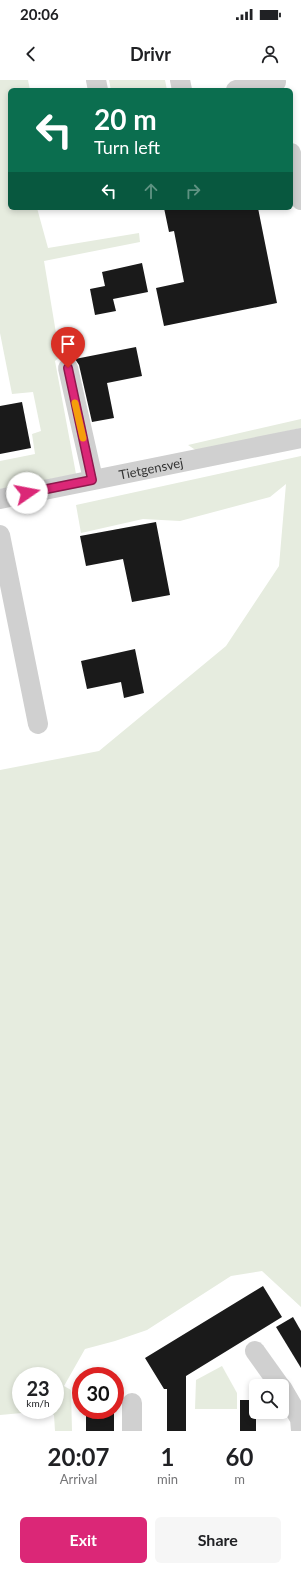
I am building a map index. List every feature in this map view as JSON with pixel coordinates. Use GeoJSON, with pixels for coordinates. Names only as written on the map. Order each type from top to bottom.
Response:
{"type":"FeatureCollection","features":[{"type":"Feature","properties":{"kind":"street"},"geometry":{"type":"LineString","coordinates":[[249,88],[276,84]]}},
{"type":"Feature","properties":{"kind":"street"},"geometry":{"type":"LineString","coordinates":[[293,162],[301,200]]}},
{"type":"Feature","properties":{"kind":"street"},"geometry":{"type":"LineString","coordinates":[[68,368],[92,480]]}},
{"type":"Feature","properties":{"kind":"street","name":"Tietgensvej"},"geometry":{"type":"LineString","coordinates":[[0,499],[301,438]]}},
{"type":"Feature","properties":{"kind":"street"},"geometry":{"type":"LineString","coordinates":[[0,535],[38,724]]}},
{"type":"Feature","properties":{"kind":"street"},"geometry":{"type":"LineString","coordinates":[[255,1351],[275,1379]]}},
{"type":"Feature","properties":{"kind":"street"},"geometry":{"type":"LineString","coordinates":[[289,1400],[300,1419],[301,1430]]}},
{"type":"Feature","properties":{"kind":"street"},"geometry":{"type":"LineString","coordinates":[[132,1402],[132,1431]]}},
{"type":"Feature","properties":{"kind":"shaded area"},"geometry":{"type":"Polygon","coordinates":[[[0,80],[28,80],[30,88],[8,88],[8,210],[38,210],[48,248],[139,233],[140,242],[44,261],[60,357],[55,361],[76,474],[0,489],[0,461],[35,454],[32,434],[41,431],[33,392],[12,394],[0,333],[0,80]]]}},
{"type":"Feature","properties":{"kind":"shaded area"},"geometry":{"type":"Polygon","coordinates":[[[109,80],[165,80],[167,88],[111,88],[109,80]]]}},
{"type":"Feature","properties":{"kind":"shaded area"},"geometry":{"type":"Polygon","coordinates":[[[301,419],[301,428],[197,451],[188,445],[301,419]]]}},
{"type":"Feature","properties":{"kind":"shaded area"},"geometry":{"type":"Polygon","coordinates":[[[301,456],[301,1307],[262,1271],[231,1276],[147,1330],[85,1349],[75,1367],[72,1367],[72,1372],[64,1386],[64,1367],[12,1367],[12,1414],[0,1415],[0,770],[99,751],[226,646],[279,566],[286,484],[270,497],[180,521],[143,519],[81,533],[76,505],[301,456]]]}},
{"type":"Feature","properties":{"kind":"shaded area"},"geometry":{"type":"Polygon","coordinates":[[[222,1366],[237,1393],[237,1409],[195,1409],[196,1380],[222,1366]]]}},
{"type":"Feature","properties":{"kind":"shaded area"},"geometry":{"type":"Polygon","coordinates":[[[64,1386],[71,1390],[72,1431],[55,1431],[54,1419],[64,1419],[64,1386]]]}},
{"type":"Feature","properties":{"kind":"building"},"geometry":{"type":"Polygon","coordinates":[[[164,210],[258,210],[277,303],[164,326],[156,288],[184,282],[174,231],[169,232],[164,210]]]}},
{"type":"Feature","properties":{"kind":"building"},"geometry":{"type":"Polygon","coordinates":[[[142,263],[148,292],[113,299],[116,311],[95,315],[90,289],[105,286],[102,272],[142,263]]]}},
{"type":"Feature","properties":{"kind":"building"},"geometry":{"type":"Polygon","coordinates":[[[136,347],[142,376],[107,383],[114,418],[92,422],[79,365],[75,359],[136,347]]]}},
{"type":"Feature","properties":{"kind":"building"},"geometry":{"type":"Polygon","coordinates":[[[22,402],[31,448],[0,454],[0,406],[22,402]]]}},
{"type":"Feature","properties":{"kind":"building"},"geometry":{"type":"Polygon","coordinates":[[[156,522],[170,595],[132,602],[123,559],[86,566],[80,536],[156,522]]]}},
{"type":"Feature","properties":{"kind":"building"},"geometry":{"type":"Polygon","coordinates":[[[135,649],[144,693],[124,698],[121,682],[87,689],[81,661],[135,649]]]}},
{"type":"Feature","properties":{"kind":"building"},"geometry":{"type":"Polygon","coordinates":[[[263,1286],[282,1317],[186,1376],[186,1431],[167,1431],[167,1389],[164,1389],[145,1358],[263,1286]]]}},
{"type":"Feature","properties":{"kind":"building"},"geometry":{"type":"Polygon","coordinates":[[[293,1317],[301,1331],[301,1368],[276,1327],[293,1317]]]}},
{"type":"Feature","properties":{"kind":"building"},"geometry":{"type":"Polygon","coordinates":[[[240,1400],[249,1400],[249,1419],[256,1419],[256,1431],[240,1431],[240,1400]]]}},
{"type":"Feature","properties":{"kind":"building"},"geometry":{"type":"Polygon","coordinates":[[[86,1419],[114,1419],[114,1431],[86,1431],[86,1419]]]}},
{"type":"Feature","properties":{"kind":"slow traffic"},"geometry":{"type":"LineString","coordinates":[[75,403],[83,438]]}},
{"type":"Feature","properties":{"kind":"route"},"geometry":{"type":"LineString","coordinates":[[27,493],[92,480],[68,368]]}}]}
